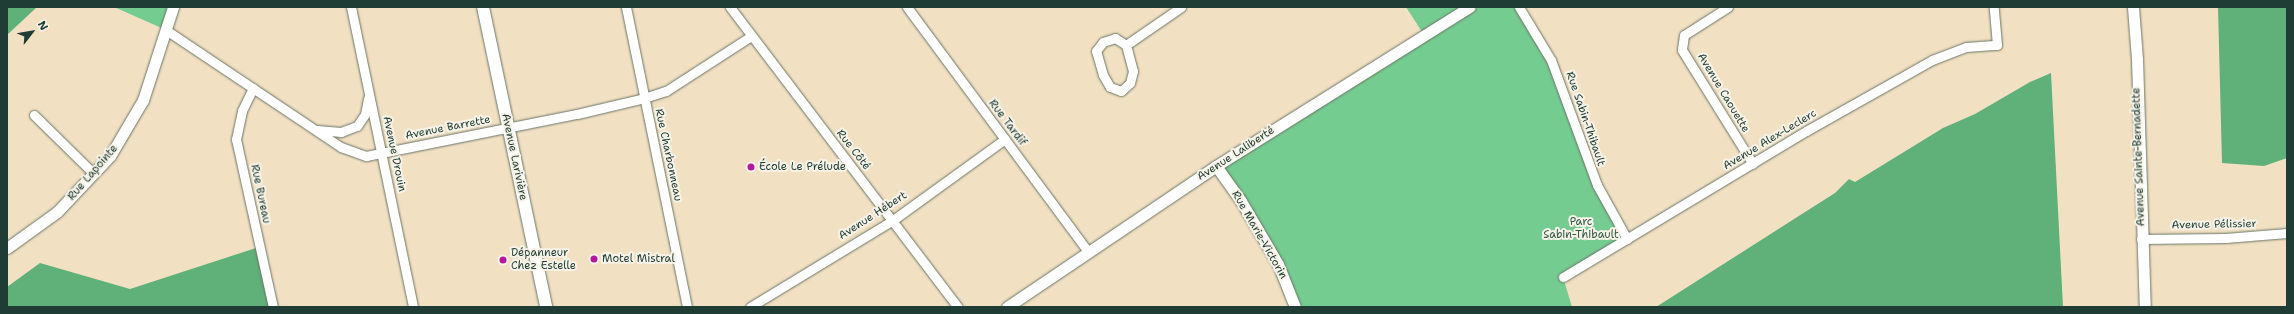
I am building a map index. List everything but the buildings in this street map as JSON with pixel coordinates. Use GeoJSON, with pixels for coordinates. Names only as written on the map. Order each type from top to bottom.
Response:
{"type":"FeatureCollection","features":[{"type":"Feature","properties":{"kind":"main road","name":"Avenue Larivière"},"geometry":{"type":"LineString","coordinates":[[483,7],[546,307]]}},
{"type":"Feature","properties":{"kind":"street","name":"Rue Lapointe"},"geometry":{"type":"LineString","coordinates":[[7,248],[57,212],[110,156],[136,114],[152,76],[173,7]]}},
{"type":"Feature","properties":{"kind":"street","name":"Avenue Drouin"},"geometry":{"type":"LineString","coordinates":[[350,7],[382,153],[413,307]]}},
{"type":"Feature","properties":{"kind":"street","name":"Rue Charbonneau"},"geometry":{"type":"LineString","coordinates":[[626,7],[687,307]]}},
{"type":"Feature","properties":{"kind":"street","name":"Rue Côté"},"geometry":{"type":"LineString","coordinates":[[730,7],[958,307]]}},
{"type":"Feature","properties":{"kind":"street","name":"Rue Tardif"},"geometry":{"type":"LineString","coordinates":[[907,7],[1088,252]]}},
{"type":"Feature","properties":{"kind":"street"},"geometry":{"type":"LineString","coordinates":[[1126,45],[1181,7]]}},
{"type":"Feature","properties":{"kind":"street","name":"Avenue Laliberté"},"geometry":{"type":"LineString","coordinates":[[1008,307],[1216,166],[1469,7]]}},
{"type":"Feature","properties":{"kind":"street","name":"Rue Sabin-Thibault"},"geometry":{"type":"LineString","coordinates":[[1519,7],[1551,60],[1597,185],[1627,239]]}},
{"type":"Feature","properties":{"kind":"street","name":"Avenue Caouette"},"geometry":{"type":"LineString","coordinates":[[1728,7],[1684,35],[1682,50],[1753,164]]}},
{"type":"Feature","properties":{"kind":"street","name":"Avenue Alex-Leclerc"},"geometry":{"type":"LineString","coordinates":[[1563,277],[1940,55],[1966,48],[1997,45],[1994,7]]}},
{"type":"Feature","properties":{"kind":"street","name":"Avenue Sainte-Bernadette"},"geometry":{"type":"LineString","coordinates":[[2133,7],[2137,59],[2145,307]]}},
{"type":"Feature","properties":{"kind":"street","name":"Avenue Barrette"},"geometry":{"type":"LineString","coordinates":[[166,30],[314,130],[341,147],[366,156],[508,129],[644,98],[666,91],[751,36]]}},
{"type":"Feature","properties":{"kind":"street"},"geometry":{"type":"LineString","coordinates":[[1115,38],[1126,45],[1134,77],[1128,88],[1121,91],[1114,90],[1103,75],[1096,51],[1102,42],[1115,38]]}},
{"type":"Feature","properties":{"kind":"street","name":"Rue Bureau"},"geometry":{"type":"LineString","coordinates":[[253,88],[242,111],[236,140],[273,307]]}},
{"type":"Feature","properties":{"kind":"street"},"geometry":{"type":"LineString","coordinates":[[314,130],[341,132],[357,126],[365,114],[369,95]]}},
{"type":"Feature","properties":{"kind":"street"},"geometry":{"type":"LineString","coordinates":[[34,115],[94,174]]}},
{"type":"Feature","properties":{"kind":"street","name":"Avenue Hébert"},"geometry":{"type":"LineString","coordinates":[[750,307],[893,220],[1005,139]]}},
{"type":"Feature","properties":{"kind":"street","name":"Rue Marie-Victorin"},"geometry":{"type":"LineString","coordinates":[[1216,166],[1241,201],[1278,264],[1295,307]]}},
{"type":"Feature","properties":{"kind":"street","name":"Avenue Pélissier"},"geometry":{"type":"LineString","coordinates":[[2142,239],[2225,238],[2287,233]]}},
{"type":"Feature","properties":{"kind":"green space"},"geometry":{"type":"Polygon","coordinates":[[[7,7],[37,7],[7,35],[7,7]]]}},
{"type":"Feature","properties":{"kind":"green space"},"geometry":{"type":"Polygon","coordinates":[[[114,7],[173,7],[166,30],[114,7]]]}},
{"type":"Feature","properties":{"kind":"green space","name":"Parc Sabin-Thibault"},"geometry":{"type":"Polygon","coordinates":[[[1406,7],[1519,7],[1543,45],[1572,121],[1627,239],[1563,277],[1572,307],[1295,307],[1290,290],[1216,166],[1424,35],[1406,7]]]}},
{"type":"Feature","properties":{"kind":"green space"},"geometry":{"type":"Polygon","coordinates":[[[2218,7],[2287,7],[2287,158],[2264,166],[2222,163],[2218,7]]]}},
{"type":"Feature","properties":{"kind":"green space"},"geometry":{"type":"Polygon","coordinates":[[[2051,73],[2063,307],[1656,307],[1835,193],[1849,179],[1855,182],[1943,128],[1975,114],[2030,82],[2051,73]]]}},
{"type":"Feature","properties":{"kind":"green space"},"geometry":{"type":"Polygon","coordinates":[[[259,247],[273,307],[7,307],[7,287],[40,263],[130,289],[259,247]]]}},
{"type":"Feature","properties":{"kind":"place","name":"École Le Prélude"},"geometry":{"type":"Point","coordinates":[751,167]}},
{"type":"Feature","properties":{"kind":"place","name":"Motel Mistral"},"geometry":{"type":"Point","coordinates":[594,259]}},
{"type":"Feature","properties":{"kind":"place","name":"Dépanneur Chez Estelle"},"geometry":{"type":"Point","coordinates":[503,260]}}]}
